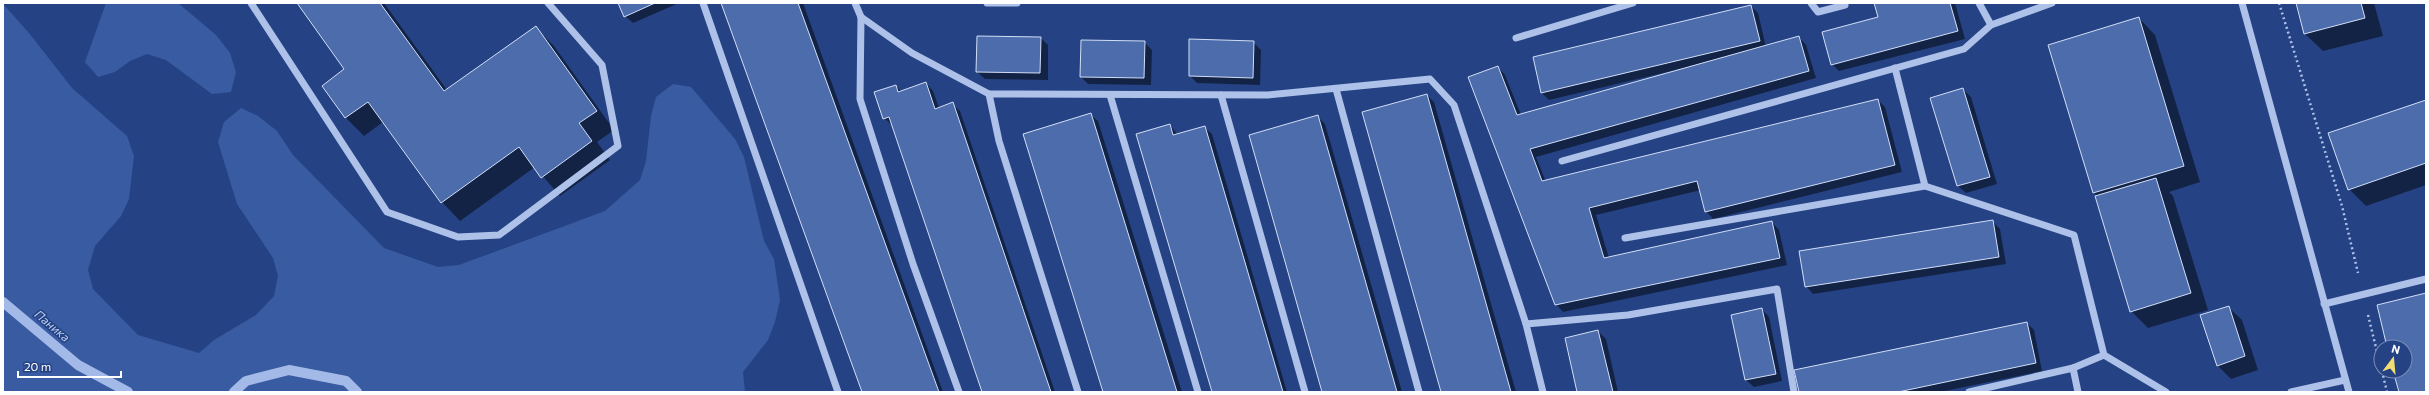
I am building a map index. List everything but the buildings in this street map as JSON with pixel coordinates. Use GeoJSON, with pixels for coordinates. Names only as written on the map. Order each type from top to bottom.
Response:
{"type":"FeatureCollection","features":[{"type":"Feature","properties":{"kind":"street"},"geometry":{"type":"LineString","coordinates":[[251,3],[387,212],[458,237],[499,235],[618,146],[602,65],[548,3]]}},
{"type":"Feature","properties":{"kind":"street"},"geometry":{"type":"LineString","coordinates":[[703,3],[838,392]]}},
{"type":"Feature","properties":{"kind":"street"},"geometry":{"type":"LineString","coordinates":[[855,3],[861,17],[860,99],[913,264],[958,392]]}},
{"type":"Feature","properties":{"kind":"street"},"geometry":{"type":"LineString","coordinates":[[986,3],[1017,3]]}},
{"type":"Feature","properties":{"kind":"street"},"geometry":{"type":"LineString","coordinates":[[1516,38],[1634,3]]}},
{"type":"Feature","properties":{"kind":"street"},"geometry":{"type":"LineString","coordinates":[[1810,3],[1818,12],[1845,6]]}},
{"type":"Feature","properties":{"kind":"street"},"geometry":{"type":"LineString","coordinates":[[1979,3],[1991,25]]}},
{"type":"Feature","properties":{"kind":"street"},"geometry":{"type":"LineString","coordinates":[[1562,160],[1964,49],[1991,25],[2052,3]]}},
{"type":"Feature","properties":{"kind":"street"},"geometry":{"type":"LineString","coordinates":[[2242,3],[2349,392]]}},
{"type":"Feature","properties":{"kind":"street"},"geometry":{"type":"LineString","coordinates":[[861,17],[912,53],[989,94],[1268,95],[1430,79],[1454,105],[1526,324],[1543,392]]}},
{"type":"Feature","properties":{"kind":"street"},"geometry":{"type":"LineString","coordinates":[[1895,68],[1925,186]]}},
{"type":"Feature","properties":{"kind":"street"},"geometry":{"type":"LineString","coordinates":[[1336,89],[1419,392]]}},
{"type":"Feature","properties":{"kind":"street"},"geometry":{"type":"LineString","coordinates":[[989,94],[999,141],[1078,392]]}},
{"type":"Feature","properties":{"kind":"street"},"geometry":{"type":"LineString","coordinates":[[1110,95],[1198,392]]}},
{"type":"Feature","properties":{"kind":"street"},"geometry":{"type":"LineString","coordinates":[[1221,95],[1305,392]]}},
{"type":"Feature","properties":{"kind":"street"},"geometry":{"type":"LineString","coordinates":[[1625,238],[1925,186],[2074,235],[2104,355],[2166,392]]}},
{"type":"Feature","properties":{"kind":"street"},"geometry":{"type":"LineString","coordinates":[[2324,304],[2426,279]]}},
{"type":"Feature","properties":{"kind":"street"},"geometry":{"type":"LineString","coordinates":[[1526,324],[1628,314],[1777,289],[1794,392]]}},
{"type":"Feature","properties":{"kind":"street"},"geometry":{"type":"LineString","coordinates":[[1968,392],[2072,368],[2104,355]]}},
{"type":"Feature","properties":{"kind":"street"},"geometry":{"type":"LineString","coordinates":[[2072,368],[2078,392]]}},
{"type":"Feature","properties":{"kind":"street"},"geometry":{"type":"LineString","coordinates":[[2291,392],[2345,380]]}},
{"type":"Feature","properties":{"kind":"path"},"geometry":{"type":"LineString","coordinates":[[2279,3],[2342,206],[2374,339]]}},
{"type":"Feature","properties":{"kind":"path"},"geometry":{"type":"LineString","coordinates":[[2383,379],[2387,392]]}},
{"type":"Feature","properties":{"kind":"shaded area"},"geometry":{"type":"Polygon","coordinates":[[[106,3],[178,3],[216,35],[230,53],[236,72],[231,92],[212,94],[166,60],[147,54],[130,61],[115,72],[98,77],[85,62],[106,3]]]}},
{"type":"Feature","properties":{"kind":"shaded area"},"geometry":{"type":"Polygon","coordinates":[[[3,4],[29,33],[72,88],[127,136],[134,156],[129,199],[121,216],[95,246],[88,270],[93,289],[138,335],[199,353],[214,340],[256,315],[274,296],[278,276],[273,258],[237,204],[218,142],[224,122],[241,108],[258,116],[277,131],[293,155],[384,248],[438,267],[459,265],[605,211],[640,180],[646,161],[651,116],[656,97],[673,84],[691,87],[735,139],[744,157],[764,241],[774,259],[780,300],[775,322],[768,340],[743,372],[745,392],[3,392],[3,4]]]}},
{"type":"Feature","properties":{"kind":"waterway","name":"Паника"},"geometry":{"type":"LineString","coordinates":[[3,302],[78,365],[128,392]]}},
{"type":"Feature","properties":{"kind":"waterway","name":"Паника"},"geometry":{"type":"LineString","coordinates":[[234,392],[246,381],[289,370],[346,381],[357,392]]}}]}
